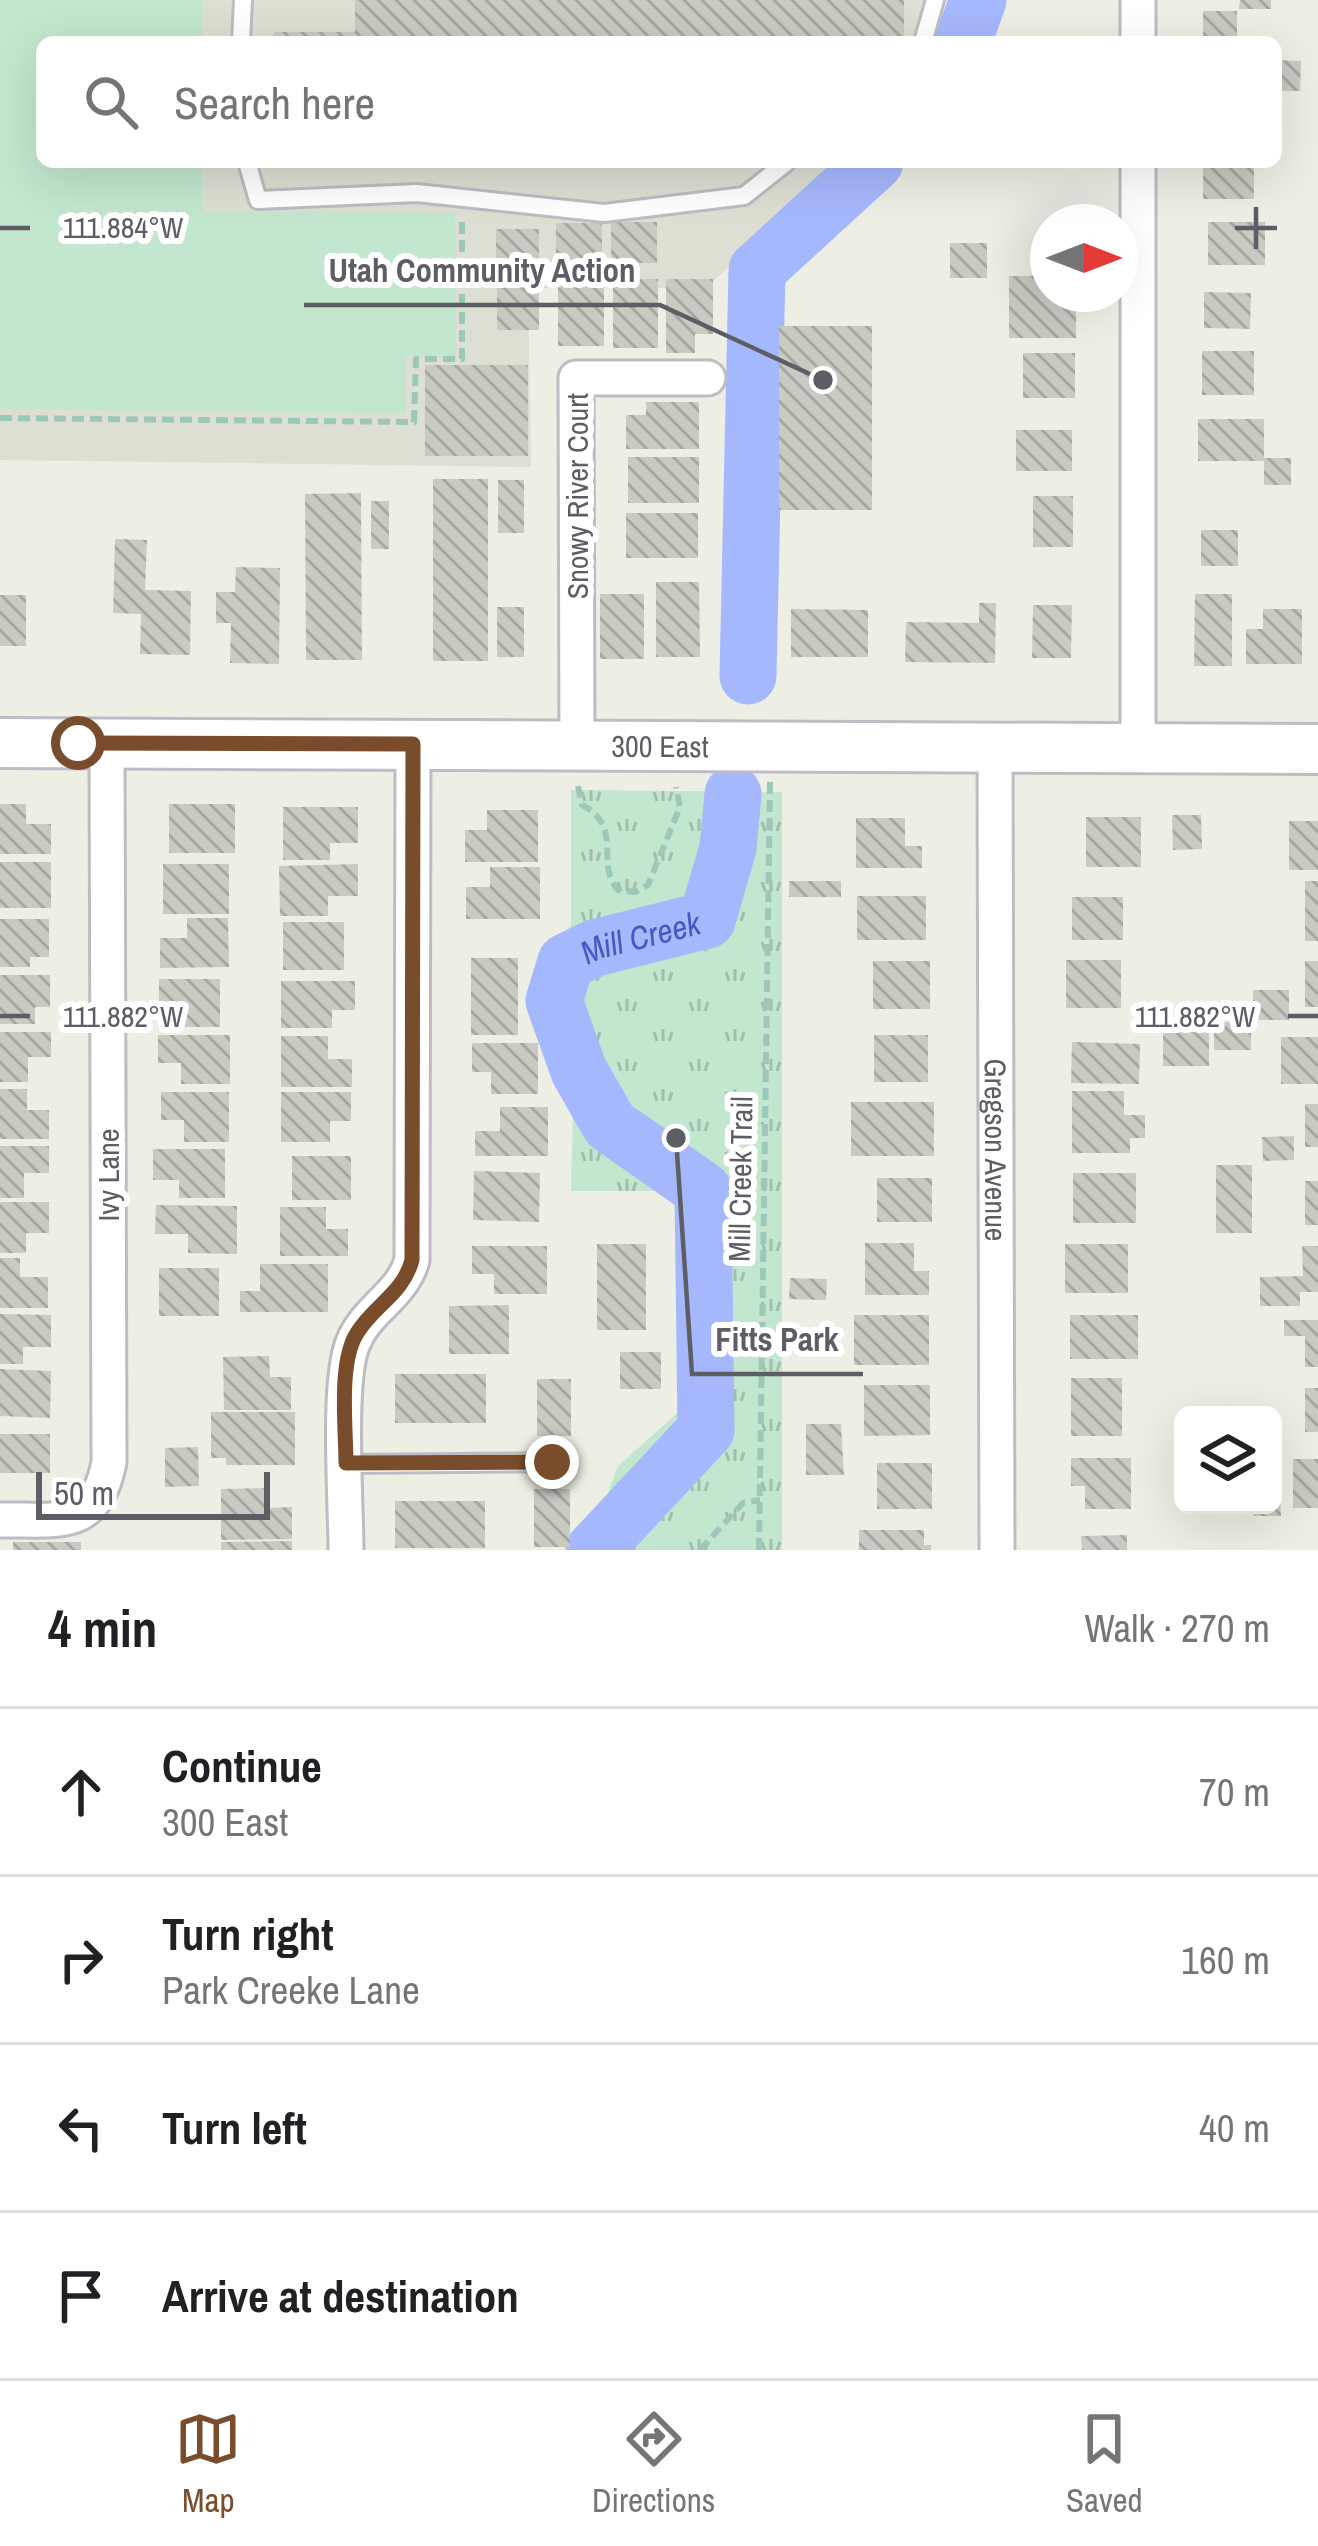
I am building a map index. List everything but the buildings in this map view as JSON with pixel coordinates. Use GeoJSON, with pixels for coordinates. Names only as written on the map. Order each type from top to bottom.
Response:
{"type":"FeatureCollection","features":[{"type":"Feature","properties":{"kind":"street"},"geometry":{"type":"LineString","coordinates":[[1138,0],[1138,36]]}},
{"type":"Feature","properties":{"kind":"street"},"geometry":{"type":"LineString","coordinates":[[1138,168],[1138,748]]}},
{"type":"Feature","properties":{"kind":"street","name":"Snowy River Court"},"geometry":{"type":"LineString","coordinates":[[578,765],[576,378],[708,378]]}},
{"type":"Feature","properties":{"kind":"street","name":"300 East"},"geometry":{"type":"LineString","coordinates":[[0,742],[413,744],[578,765],[995,748],[1318,749]]}},
{"type":"Feature","properties":{"kind":"street","name":"Ivy Lane"},"geometry":{"type":"LineString","coordinates":[[0,1520],[76,1517],[91,1509],[104,1488],[109,1462],[107,744]]}},
{"type":"Feature","properties":{"kind":"street"},"geometry":{"type":"LineString","coordinates":[[346,1550],[350,1348],[369,1317],[403,1284],[412,1260],[413,744]]}},
{"type":"Feature","properties":{"kind":"street","name":"Gregson Avenue"},"geometry":{"type":"LineString","coordinates":[[995,748],[998,1550]]}},
{"type":"Feature","properties":{"kind":"lane"},"geometry":{"type":"LineString","coordinates":[[241,36],[243,0]]}},
{"type":"Feature","properties":{"kind":"lane"},"geometry":{"type":"LineString","coordinates":[[925,36],[935,0]]}},
{"type":"Feature","properties":{"kind":"lane"},"geometry":{"type":"LineString","coordinates":[[249,168],[258,200],[417,194],[604,213],[744,196],[779,168]]}},
{"type":"Feature","properties":{"kind":"lane"},"geometry":{"type":"LineString","coordinates":[[346,1463],[552,1462]]}},
{"type":"Feature","properties":{"kind":"path"},"geometry":{"type":"LineString","coordinates":[[0,418],[414,422],[416,359],[463,358],[462,218]]}},
{"type":"Feature","properties":{"kind":"path"},"geometry":{"type":"LineString","coordinates":[[578,765],[582,805],[596,812],[606,831],[609,880],[618,890],[635,892],[648,885],[680,807],[676,787]]}},
{"type":"Feature","properties":{"kind":"path","name":"Mill Creek Trail"},"geometry":{"type":"LineString","coordinates":[[759,1550],[770,778]]}},
{"type":"Feature","properties":{"kind":"path"},"geometry":{"type":"LineString","coordinates":[[700,1550],[743,1503],[760,1500]]}},
{"type":"Feature","properties":{"kind":"shaded area"},"geometry":{"type":"Polygon","coordinates":[[[0,0],[939,0],[939,36],[36,36],[36,168],[836,168],[706,288],[528,288],[531,467],[0,460],[0,0]]]}},
{"type":"Feature","properties":{"kind":"green space"},"geometry":{"type":"Polygon","coordinates":[[[0,0],[203,0],[202,36],[36,36],[36,168],[202,168],[203,212],[455,213],[456,356],[406,355],[406,414],[0,409],[0,0]]]}},
{"type":"Feature","properties":{"kind":"green space"},"geometry":{"type":"Polygon","coordinates":[[[571,790],[782,792],[782,1550],[586,1550],[618,1466],[683,1408],[683,1214],[660,1191],[571,1191],[571,1087],[540,988],[552,949],[571,925],[571,790]]]}},
{"type":"Feature","properties":{"kind":"waterway","name":"Mill Creek"},"geometry":{"type":"LineString","coordinates":[[965,36],[978,0]]}},
{"type":"Feature","properties":{"kind":"waterway","name":"Mill Creek"},"geometry":{"type":"LineString","coordinates":[[748,676],[757,270],[868,168]]}},
{"type":"Feature","properties":{"kind":"waterway","name":"Mill Creek"},"geometry":{"type":"LineString","coordinates":[[594,1550],[706,1430],[703,1190],[610,1125],[579,1071],[554,1001],[566,962],[595,948],[707,920],[728,848],[733,794]]}},
{"type":"Feature","properties":{"kind":"place","name":"Utah Community Action"},"geometry":{"type":"Point","coordinates":[823,380]}},
{"type":"Feature","properties":{"kind":"place","name":"Fitts Park"},"geometry":{"type":"Point","coordinates":[676,1138]}},
{"type":"Feature","properties":{"kind":"route"},"geometry":{"type":"LineString","coordinates":[[78,743],[413,744],[412,1260],[403,1284],[369,1317],[350,1348],[346,1463],[552,1462]]}}]}
